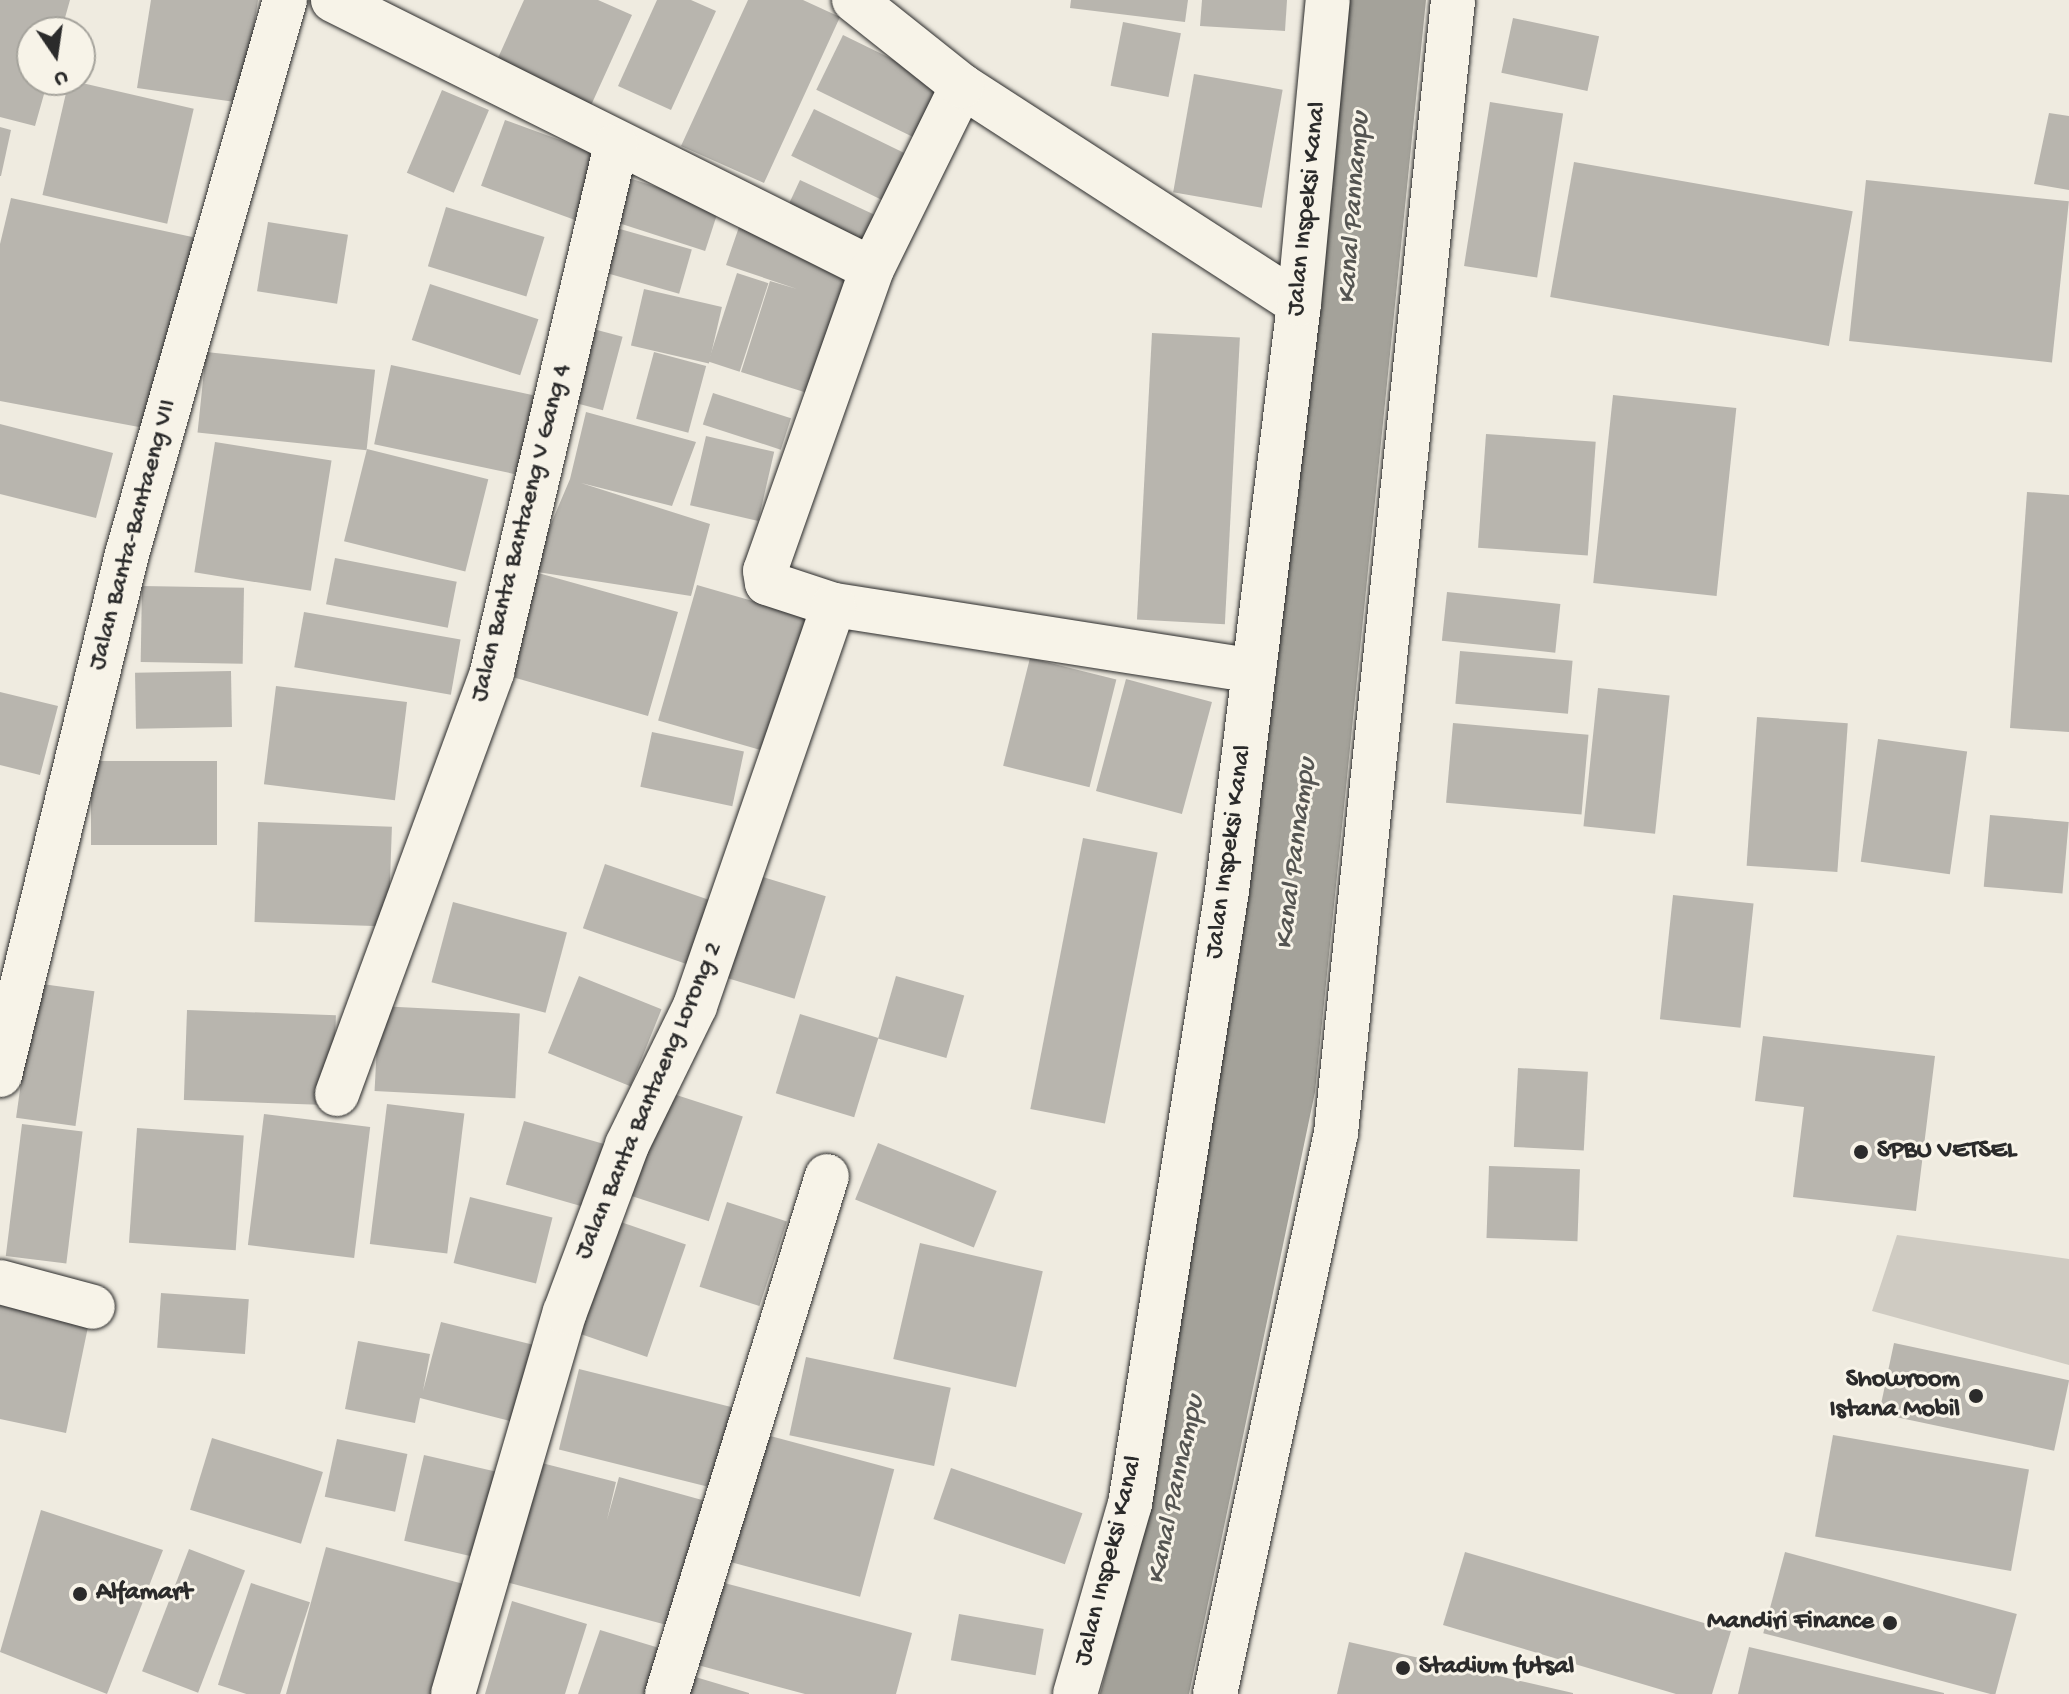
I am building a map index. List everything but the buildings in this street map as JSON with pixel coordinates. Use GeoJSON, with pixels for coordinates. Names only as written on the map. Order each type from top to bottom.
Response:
{"type":"FeatureCollection","features":[{"type":"Feature","properties":{"kind":"street","name":"Jalan Banta-Bantaeng VII"},"geometry":{"type":"LineString","coordinates":[[0,1075],[127,554],[285,0]]}},
{"type":"Feature","properties":{"kind":"street"},"geometry":{"type":"LineString","coordinates":[[333,0],[616,145],[872,269]]}},
{"type":"Feature","properties":{"kind":"street"},"geometry":{"type":"LineString","coordinates":[[854,0],[962,86],[1299,304]]}},
{"type":"Feature","properties":{"kind":"street","name":"Jalan Inspeksi Kanal"},"geometry":{"type":"LineString","coordinates":[[1075,1694],[1130,1504],[1227,891],[1299,304],[1328,0]]}},
{"type":"Feature","properties":{"kind":"street"},"geometry":{"type":"LineString","coordinates":[[1215,1694],[1336,1133],[1453,0]]}},
{"type":"Feature","properties":{"kind":"street"},"geometry":{"type":"LineString","coordinates":[[962,86],[872,269],[765,571],[774,590],[834,605],[1254,671]]}},
{"type":"Feature","properties":{"kind":"street","name":"Jalan Banta Bantaeng V Gang 4"},"geometry":{"type":"LineString","coordinates":[[337,1094],[492,672],[616,145]]}},
{"type":"Feature","properties":{"kind":"street","name":"Jalan Banta Bantaeng Lorong 2"},"geometry":{"type":"LineString","coordinates":[[453,1694],[565,1312],[627,1145],[695,1006],[834,605]]}},
{"type":"Feature","properties":{"kind":"street"},"geometry":{"type":"LineString","coordinates":[[667,1694],[827,1176]]}},
{"type":"Feature","properties":{"kind":"street"},"geometry":{"type":"LineString","coordinates":[[0,1282],[93,1307]]}},
{"type":"Feature","properties":{"kind":"shaded area"},"geometry":{"type":"Polygon","coordinates":[[[1897,1235],[2069,1259],[2069,1365],[1872,1311],[1897,1235]]]}},
{"type":"Feature","properties":{"kind":"water","name":"Kanal Pannampu"},"geometry":{"type":"Polygon","coordinates":[[[1341,0],[1426,0],[1315,1092],[1189,1694],[1100,1694],[1145,1518],[1341,0]]]}},
{"type":"Feature","properties":{"kind":"place","name":"SPBU VETSEL"},"geometry":{"type":"Point","coordinates":[1861,1152]}},
{"type":"Feature","properties":{"kind":"place","name":"Showroom Istana Mobil"},"geometry":{"type":"Point","coordinates":[1976,1396]}},
{"type":"Feature","properties":{"kind":"place","name":"Alfamart"},"geometry":{"type":"Point","coordinates":[80,1594]}},
{"type":"Feature","properties":{"kind":"place","name":"Mandiri Finance"},"geometry":{"type":"Point","coordinates":[1890,1623]}},
{"type":"Feature","properties":{"kind":"place","name":"Stadium futsal"},"geometry":{"type":"Point","coordinates":[1403,1668]}}]}
